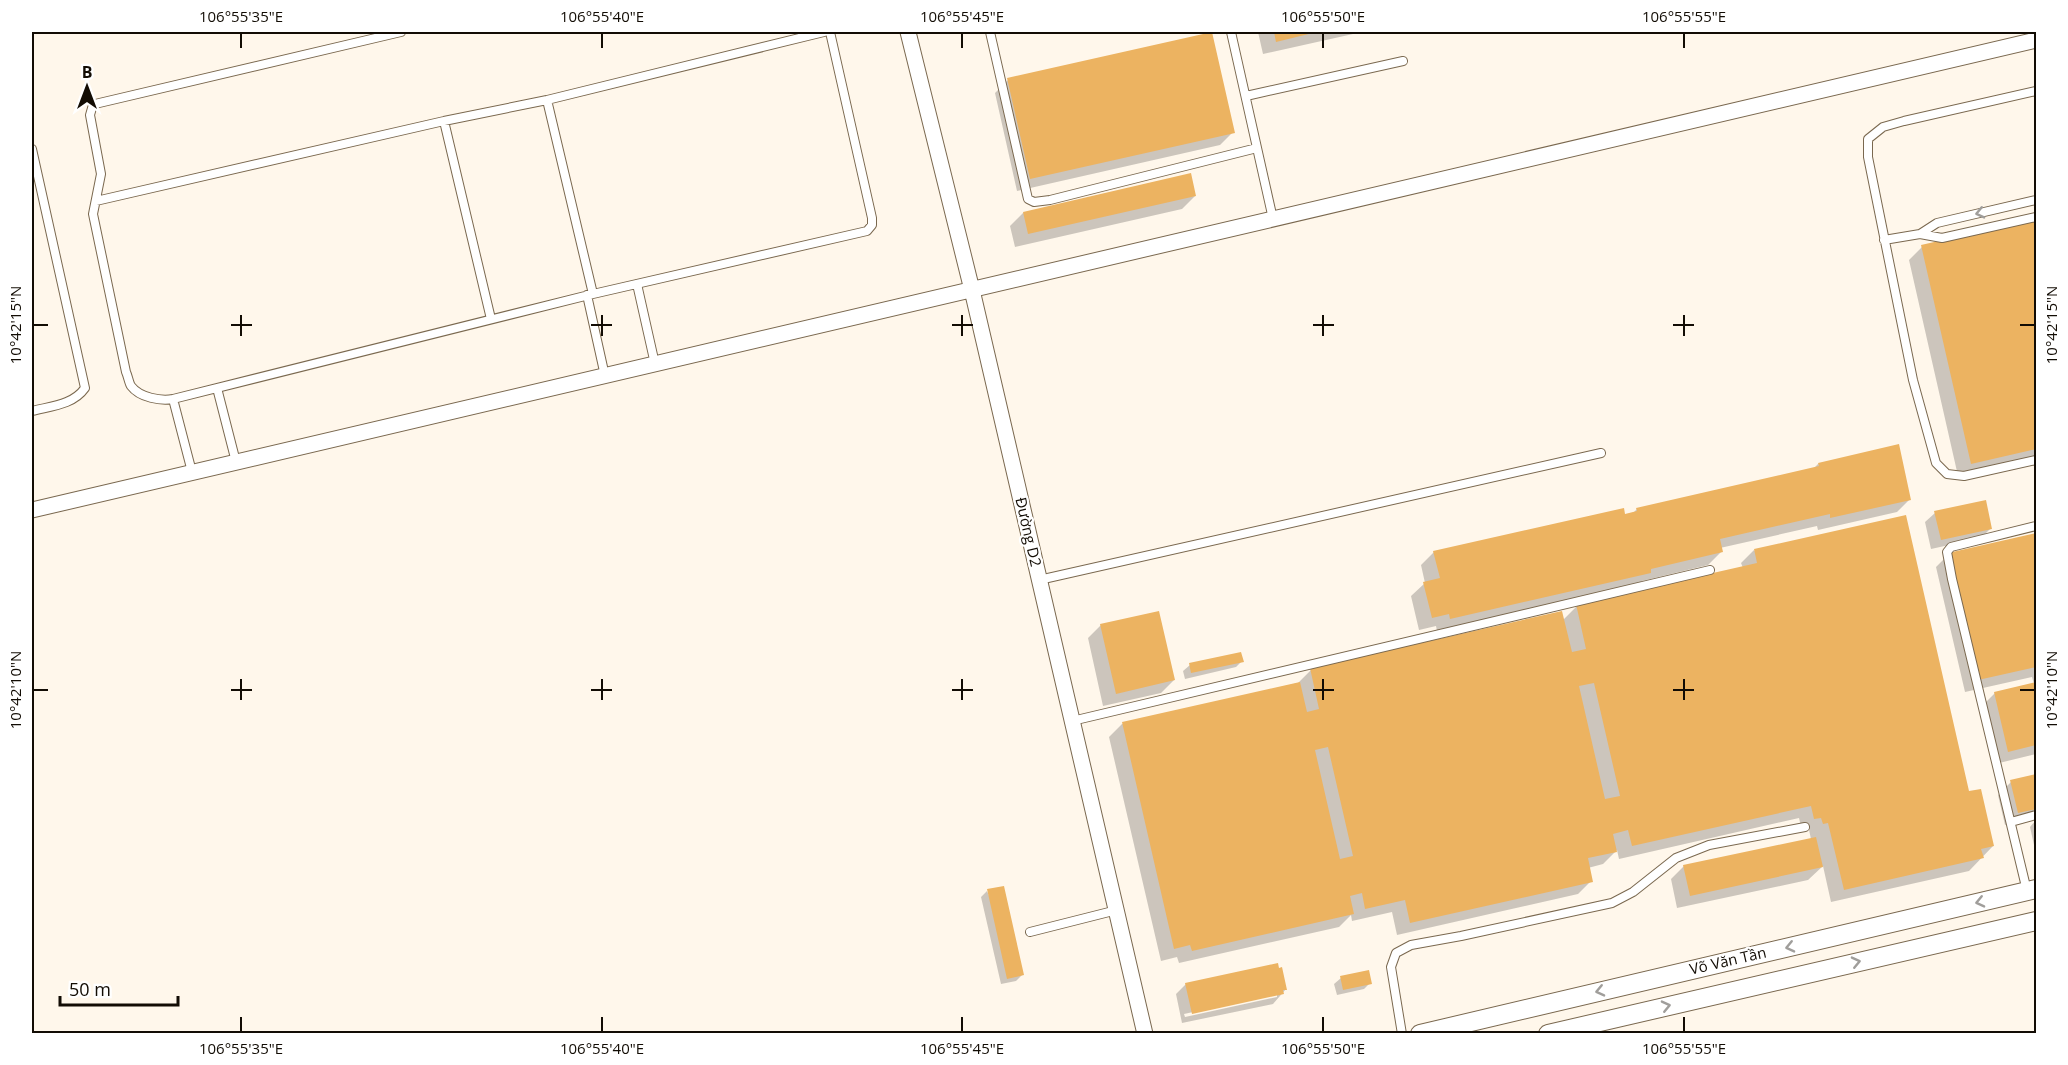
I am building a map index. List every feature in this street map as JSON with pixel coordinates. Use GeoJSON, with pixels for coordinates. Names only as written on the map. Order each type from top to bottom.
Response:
{"type":"FeatureCollection","features":[{"type":"Feature","properties":{"kind":"street","name":"Đường D2"},"geometry":{"type":"LineString","coordinates":[[908,32],[972,290],[1145,1034]]}},
{"type":"Feature","properties":{"kind":"street"},"geometry":{"type":"LineString","coordinates":[[32,510],[2037,40]]}},
{"type":"Feature","properties":{"kind":"street","name":"Võ Văn Tần"},"geometry":{"type":"LineString","coordinates":[[1420,1034],[2032,890]]}},
{"type":"Feature","properties":{"kind":"street","name":"Võ Văn Tần"},"geometry":{"type":"LineString","coordinates":[[1558,1032],[2037,921]]}},
{"type":"Feature","properties":{"kind":"lane"},"geometry":{"type":"LineString","coordinates":[[401,32],[95,104],[90,115],[102,174],[93,214],[126,372],[131,386],[142,394],[161,401],[173,399],[590,294],[867,231],[872,225],[830,32]]}},
{"type":"Feature","properties":{"kind":"lane"},"geometry":{"type":"LineString","coordinates":[[96,201],[444,121],[547,100],[824,32]]}},
{"type":"Feature","properties":{"kind":"lane"},"geometry":{"type":"LineString","coordinates":[[990,32],[1029,199],[1034,202],[1050,200],[1257,148]]}},
{"type":"Feature","properties":{"kind":"lane"},"geometry":{"type":"LineString","coordinates":[[1231,32],[1273,219]]}},
{"type":"Feature","properties":{"kind":"lane"},"geometry":{"type":"LineString","coordinates":[[1246,96],[1403,61]]}},
{"type":"Feature","properties":{"kind":"lane"},"geometry":{"type":"LineString","coordinates":[[2037,91],[1882,127],[1868,139],[1868,157],[1913,380],[1936,463],[1947,474],[1964,476],[2037,460]]}},
{"type":"Feature","properties":{"kind":"lane"},"geometry":{"type":"LineString","coordinates":[[547,100],[590,294],[605,376]]}},
{"type":"Feature","properties":{"kind":"lane"},"geometry":{"type":"LineString","coordinates":[[444,121],[491,319]]}},
{"type":"Feature","properties":{"kind":"lane"},"geometry":{"type":"LineString","coordinates":[[32,149],[85,388],[72,401],[32,411]]}},
{"type":"Feature","properties":{"kind":"lane"},"geometry":{"type":"LineString","coordinates":[[1920,234],[1937,223],[2037,200]]}},
{"type":"Feature","properties":{"kind":"lane"},"geometry":{"type":"LineString","coordinates":[[1884,240],[1920,234],[1942,238],[2037,217]]}},
{"type":"Feature","properties":{"kind":"lane"},"geometry":{"type":"LineString","coordinates":[[637,284],[655,364]]}},
{"type":"Feature","properties":{"kind":"lane"},"geometry":{"type":"LineString","coordinates":[[217,388],[236,462]]}},
{"type":"Feature","properties":{"kind":"lane"},"geometry":{"type":"LineString","coordinates":[[173,399],[192,472]]}},
{"type":"Feature","properties":{"kind":"lane"},"geometry":{"type":"LineString","coordinates":[[1039,580],[1601,453]]}},
{"type":"Feature","properties":{"kind":"lane"},"geometry":{"type":"LineString","coordinates":[[2032,890],[2011,822],[1954,591],[1947,552],[1951,547],[2037,526]]}},
{"type":"Feature","properties":{"kind":"lane"},"geometry":{"type":"LineString","coordinates":[[1072,721],[1710,570]]}},
{"type":"Feature","properties":{"kind":"lane"},"geometry":{"type":"LineString","coordinates":[[2011,822],[2037,815]]}},
{"type":"Feature","properties":{"kind":"lane"},"geometry":{"type":"LineString","coordinates":[[1402,1034],[1391,967],[1396,953],[1411,945],[1612,903],[1633,892],[1676,858],[1709,845],[1805,827]]}},
{"type":"Feature","properties":{"kind":"lane"},"geometry":{"type":"LineString","coordinates":[[1029,932],[1116,910]]}},
{"type":"Feature","properties":{"kind":"building"},"geometry":{"type":"Polygon","coordinates":[[[1212,32],[1235,133],[1030,179],[1007,78],[1212,32]]]}},
{"type":"Feature","properties":{"kind":"building"},"geometry":{"type":"Polygon","coordinates":[[[1274,32],[1317,32],[1276,42],[1274,32]]]}},
{"type":"Feature","properties":{"kind":"building"},"geometry":{"type":"Polygon","coordinates":[[[1191,173],[1196,196],[1028,234],[1023,212],[1191,173]]]}},
{"type":"Feature","properties":{"kind":"building"},"geometry":{"type":"Polygon","coordinates":[[[2036,219],[2036,449],[1971,464],[1921,245],[2036,219]]]}},
{"type":"Feature","properties":{"kind":"building"},"geometry":{"type":"Polygon","coordinates":[[[1899,444],[1911,500],[1830,518],[1830,514],[1720,539],[1723,552],[1651,569],[1651,573],[1450,619],[1449,614],[1432,618],[1423,582],[1440,578],[1433,551],[1624,508],[1625,514],[1637,511],[1636,508],[1819,466],[1818,463],[1899,444]]]}},
{"type":"Feature","properties":{"kind":"building"},"geometry":{"type":"Polygon","coordinates":[[[1986,500],[1992,529],[1941,540],[1934,511],[1986,500]]]}},
{"type":"Feature","properties":{"kind":"building"},"geometry":{"type":"Polygon","coordinates":[[[1906,515],[1969,791],[1981,789],[1994,846],[1981,849],[1984,858],[1844,890],[1828,823],[1823,824],[1821,818],[1814,819],[1811,806],[1632,846],[1628,830],[1613,834],[1617,852],[1588,858],[1593,882],[1410,923],[1405,900],[1365,909],[1362,893],[1350,896],[1354,914],[1192,951],[1190,945],[1174,949],[1122,722],[1300,682],[1307,712],[1319,709],[1310,668],[1562,611],[1572,652],[1586,649],[1576,604],[1757,563],[1754,549],[1906,515]],[[1594,683],[1579,686],[1605,799],[1620,796],[1594,683]],[[1328,747],[1315,750],[1340,859],[1353,856],[1328,747]]]}},
{"type":"Feature","properties":{"kind":"building"},"geometry":{"type":"Polygon","coordinates":[[[2036,533],[2036,667],[1978,680],[1948,553],[2036,533]]]}},
{"type":"Feature","properties":{"kind":"building"},"geometry":{"type":"Polygon","coordinates":[[[1159,611],[1175,680],[1116,694],[1100,624],[1159,611]]]}},
{"type":"Feature","properties":{"kind":"building"},"geometry":{"type":"Polygon","coordinates":[[[1241,652],[1244,662],[1191,673],[1189,663],[1241,652]]]}},
{"type":"Feature","properties":{"kind":"building"},"geometry":{"type":"Polygon","coordinates":[[[2036,682],[2036,745],[2008,752],[1994,692],[2036,682]]]}},
{"type":"Feature","properties":{"kind":"building"},"geometry":{"type":"Polygon","coordinates":[[[2036,774],[2036,809],[2018,813],[2010,780],[2036,774]]]}},
{"type":"Feature","properties":{"kind":"building"},"geometry":{"type":"Polygon","coordinates":[[[1816,837],[1823,867],[1690,896],[1683,865],[1816,837]]]}},
{"type":"Feature","properties":{"kind":"building"},"geometry":{"type":"Polygon","coordinates":[[[1004,886],[1024,975],[1007,979],[987,889],[1004,886]]]}},
{"type":"Feature","properties":{"kind":"building"},"geometry":{"type":"Polygon","coordinates":[[[1278,963],[1279,968],[1282,967],[1287,990],[1283,990],[1284,994],[1192,1014],[1185,983],[1278,963]]]}},
{"type":"Feature","properties":{"kind":"building"},"geometry":{"type":"Polygon","coordinates":[[[1369,970],[1372,984],[1343,990],[1340,976],[1369,970]]]}}]}
